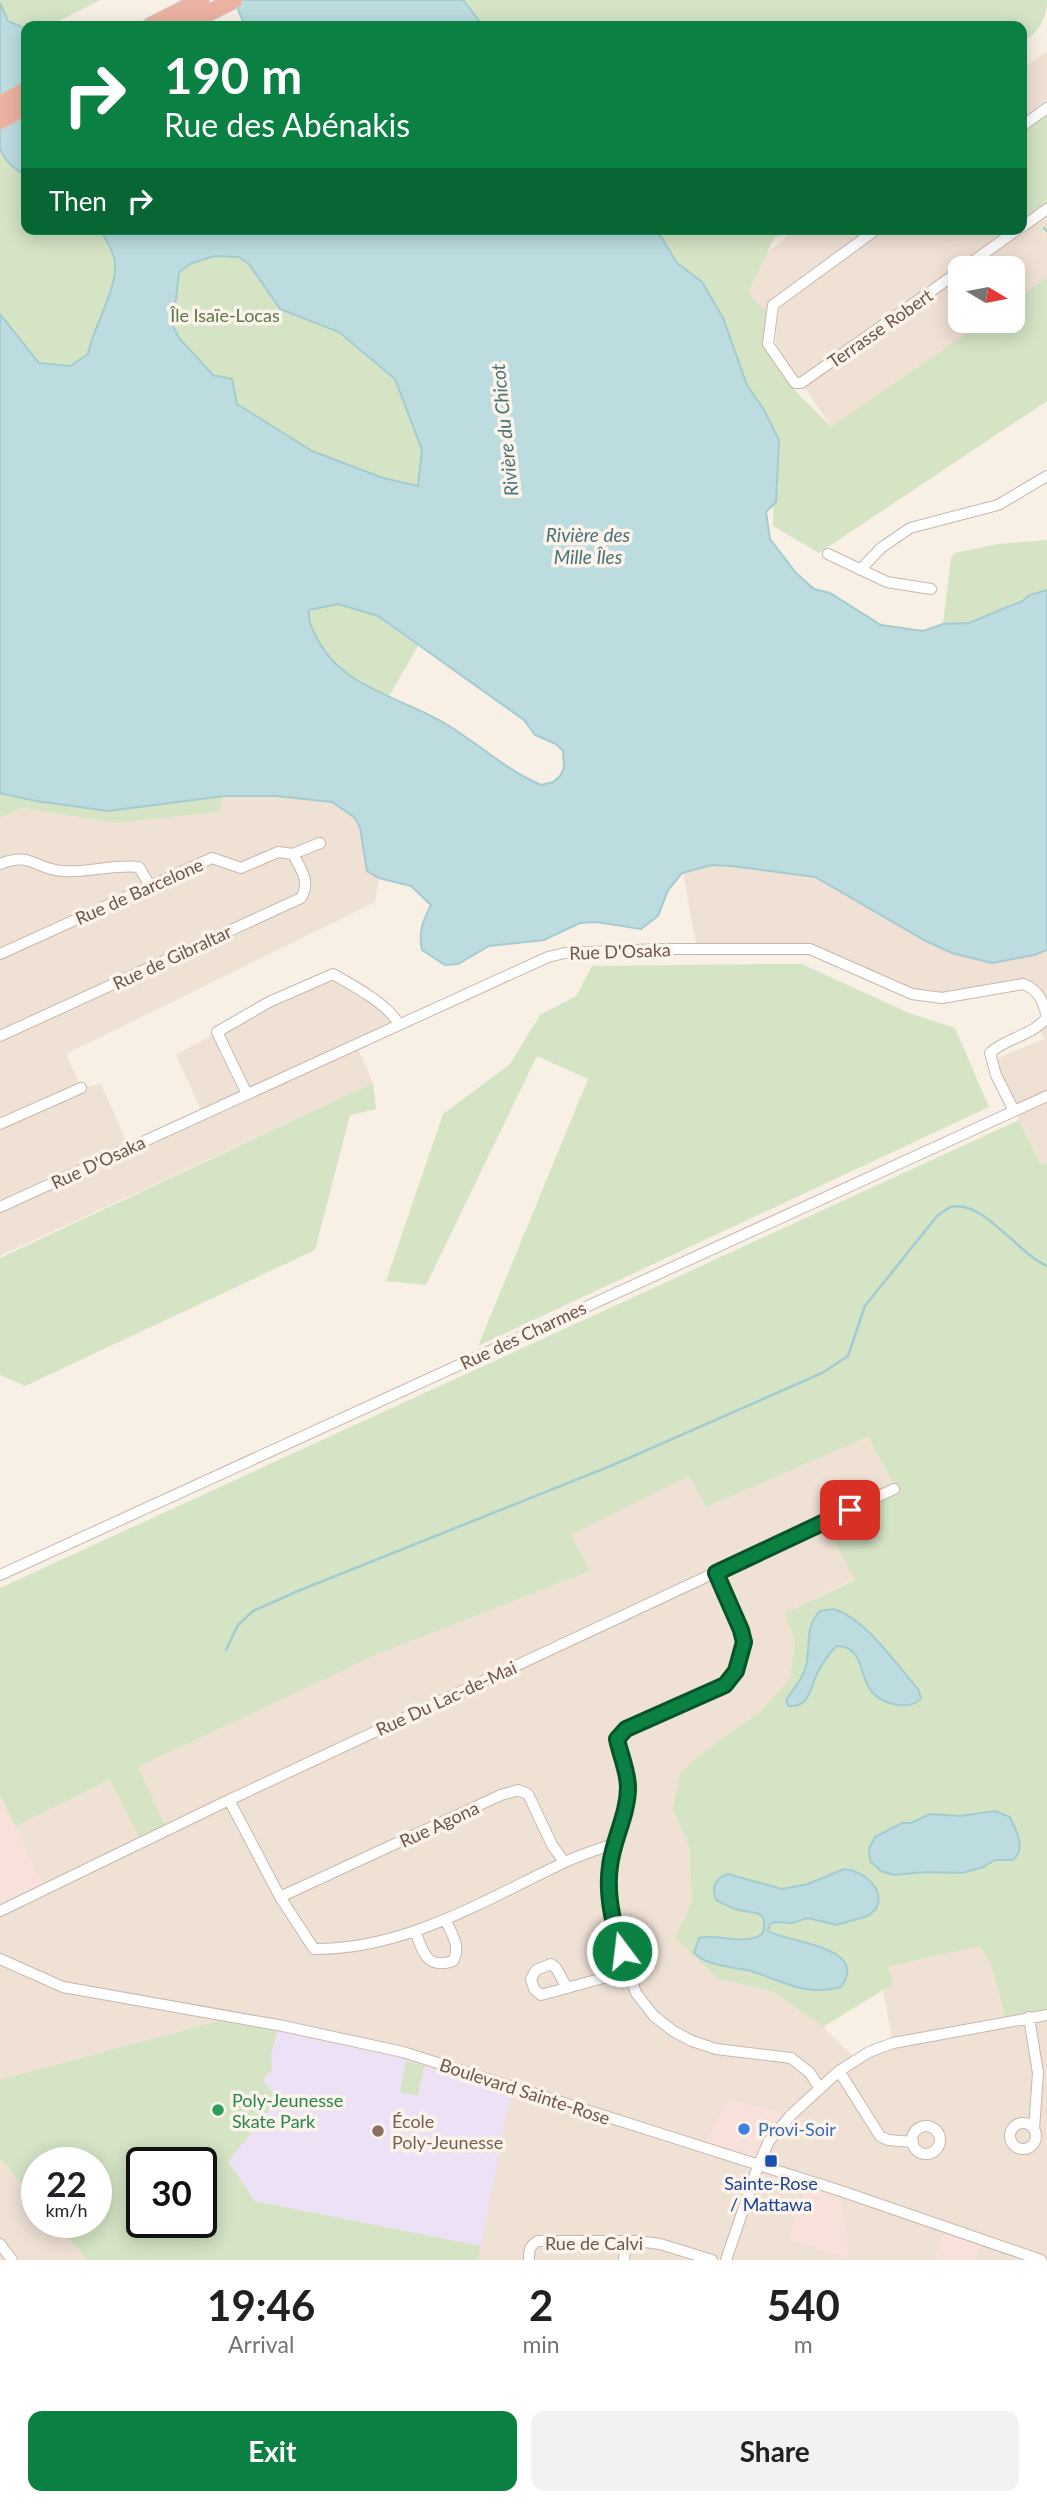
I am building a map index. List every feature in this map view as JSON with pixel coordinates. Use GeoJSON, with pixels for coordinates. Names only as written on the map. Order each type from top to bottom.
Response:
{"type":"FeatureCollection","features":[{"type":"Feature","properties":{"kind":"highway"},"geometry":{"type":"LineString","coordinates":[[160,21],[201,0]]}},
{"type":"Feature","properties":{"kind":"highway"},"geometry":{"type":"LineString","coordinates":[[193,21],[234,0]]}},
{"type":"Feature","properties":{"kind":"highway"},"geometry":{"type":"LineString","coordinates":[[0,104],[21,93]]}},
{"type":"Feature","properties":{"kind":"highway"},"geometry":{"type":"LineString","coordinates":[[0,121],[21,110]]}},
{"type":"Feature","properties":{"kind":"street"},"geometry":{"type":"LineString","coordinates":[[1027,122],[1047,108]]}},
{"type":"Feature","properties":{"kind":"street","name":"Terrasse Robert"},"geometry":{"type":"LineString","coordinates":[[1027,223],[1047,209]]}},
{"type":"Feature","properties":{"kind":"street","name":"Terrasse Robert"},"geometry":{"type":"LineString","coordinates":[[869,235],[773,305],[769,346],[790,378],[798,384],[948,279]]}},
{"type":"Feature","properties":{"kind":"street","name":"Terrasse Robert"},"geometry":{"type":"LineString","coordinates":[[981,256],[1010,235]]}},
{"type":"Feature","properties":{"kind":"street"},"geometry":{"type":"LineString","coordinates":[[860,570],[881,548],[910,527],[991,508],[1013,498],[1047,476]]}},
{"type":"Feature","properties":{"kind":"street"},"geometry":{"type":"LineString","coordinates":[[828,554],[893,584],[931,589]]}},
{"type":"Feature","properties":{"kind":"street","name":"Rue de Barcelone"},"geometry":{"type":"LineString","coordinates":[[0,954],[212,858],[241,868],[278,852],[293,854],[320,843]]}},
{"type":"Feature","properties":{"kind":"street","name":"Rue de Gibraltar"},"geometry":{"type":"LineString","coordinates":[[0,1036],[301,898],[307,880],[293,854]]}},
{"type":"Feature","properties":{"kind":"street"},"geometry":{"type":"LineString","coordinates":[[0,864],[23,858],[63,872],[125,865],[139,867],[149,886]]}},
{"type":"Feature","properties":{"kind":"street","name":"Rue D'Osaka"},"geometry":{"type":"LineString","coordinates":[[0,1207],[548,957],[565,953],[659,949],[810,949],[912,994],[942,998],[1004,985],[1023,984],[1034,988],[1043,1002],[1046,1017],[1039,1027],[997,1046],[989,1053],[996,1075],[1014,1111]]}},
{"type":"Feature","properties":{"kind":"street"},"geometry":{"type":"LineString","coordinates":[[247,1094],[217,1032],[269,1002],[333,974],[396,1017],[399,1025]]}},
{"type":"Feature","properties":{"kind":"street"},"geometry":{"type":"LineString","coordinates":[[0,1124],[81,1088]]}},
{"type":"Feature","properties":{"kind":"street","name":"Rue des Charmes"},"geometry":{"type":"LineString","coordinates":[[0,1575],[1047,1096]]}},
{"type":"Feature","properties":{"kind":"street","name":"Rue Du Lac-de-Mai"},"geometry":{"type":"LineString","coordinates":[[0,1911],[229,1800],[894,1489]]}},
{"type":"Feature","properties":{"kind":"street"},"geometry":{"type":"LineString","coordinates":[[716,1573],[744,1642],[736,1671],[725,1685],[626,1729],[617,1739],[628,1785],[625,1817],[610,1865],[609,1891],[615,1931],[636,1993],[654,2016],[673,2031],[716,2049],[791,2058],[810,2073],[820,2089]]}},
{"type":"Feature","properties":{"kind":"street","name":"Rue Agona"},"geometry":{"type":"LineString","coordinates":[[280,1897],[501,1795],[518,1790],[528,1794],[552,1845],[564,1862]]}},
{"type":"Feature","properties":{"kind":"street"},"geometry":{"type":"LineString","coordinates":[[229,1800],[280,1897],[314,1949],[341,1949],[415,1931],[446,1920],[564,1862],[617,1843]]}},
{"type":"Feature","properties":{"kind":"street"},"geometry":{"type":"LineString","coordinates":[[415,1931],[426,1958],[435,1963],[453,1961],[457,1954],[457,1945],[446,1920]]}},
{"type":"Feature","properties":{"kind":"street","name":"Boulevard Sainte-Rose"},"geometry":{"type":"LineString","coordinates":[[0,1959],[63,1987],[283,2026],[403,2052],[929,2220],[1041,2260]]}},
{"type":"Feature","properties":{"kind":"street"},"geometry":{"type":"LineString","coordinates":[[567,1988],[629,1971]]}},
{"type":"Feature","properties":{"kind":"street"},"geometry":{"type":"LineString","coordinates":[[726,2260],[758,2166],[776,2130],[839,2071],[869,2052],[893,2043],[1047,2015]]}},
{"type":"Feature","properties":{"kind":"street"},"geometry":{"type":"LineString","coordinates":[[1029,2017],[1038,2073],[1034,2129]]}},
{"type":"Feature","properties":{"kind":"street"},"geometry":{"type":"LineString","coordinates":[[839,2071],[880,2136],[888,2140],[913,2142]]}},
{"type":"Feature","properties":{"kind":"street","name":"Rue de Calvi"},"geometry":{"type":"LineString","coordinates":[[529,2260],[529,2250],[538,2241],[626,2241],[660,2244],[712,2260]]}},
{"type":"Feature","properties":{"kind":"street"},"geometry":{"type":"LineString","coordinates":[[624,2260],[626,2241]]}},
{"type":"Feature","properties":{"kind":"street"},"geometry":{"type":"LineString","coordinates":[[0,2244],[12,2260]]}},
{"type":"Feature","properties":{"kind":"shaded area"},"geometry":{"type":"Polygon","coordinates":[[[1047,51],[1047,285],[1026,300],[1026,256],[948,256],[948,333],[982,333],[839,439],[776,344],[777,314],[758,308],[737,274],[790,235],[1027,235],[1027,65],[1047,51]]]}},
{"type":"Feature","properties":{"kind":"shaded area"},"geometry":{"type":"Polygon","coordinates":[[[224,796],[276,796],[332,802],[354,817],[360,827],[367,870],[379,878],[375,902],[66,1054],[81,1088],[101,1084],[129,1147],[203,1114],[176,1055],[269,1002],[333,974],[399,1025],[356,1045],[373,1083],[0,1256],[0,818],[22,808],[116,823],[218,812],[224,796]]]}},
{"type":"Feature","properties":{"kind":"shaded area"},"geometry":{"type":"Polygon","coordinates":[[[712,865],[815,877],[952,953],[992,963],[1047,950],[1047,1017],[1034,988],[942,998],[912,994],[810,949],[697,949],[683,873],[712,865]]]}},
{"type":"Feature","properties":{"kind":"shaded area"},"geometry":{"type":"Polygon","coordinates":[[[1047,1017],[1047,1163],[1041,1165],[991,1061],[1044,1039],[1039,1027],[1047,1017]]]}},
{"type":"Feature","properties":{"kind":"shaded area"},"geometry":{"type":"Polygon","coordinates":[[[868,1437],[898,1494],[855,1579],[785,1613],[795,1641],[790,1679],[761,1711],[702,1753],[673,1809],[689,1846],[692,1901],[675,1938],[718,1979],[772,1991],[823,2027],[852,2055],[892,2038],[883,1990],[892,1984],[888,1967],[979,1946],[991,1963],[1006,2021],[1047,2015],[1047,2260],[0,2260],[0,1911],[43,1888],[15,1826],[377,1653],[590,1571],[570,1535],[689,1475],[706,1507],[868,1437]]]}},
{"type":"Feature","properties":{"kind":"shaded area"},"geometry":{"type":"Polygon","coordinates":[[[0,1795],[44,1888],[0,1911],[0,1795]]]}},
{"type":"Feature","properties":{"kind":"shaded area","name":"École Poly-Jeunesse"},"geometry":{"type":"Polygon","coordinates":[[[277,2031],[387,2054],[511,2093],[481,2246],[255,2202],[228,2162],[278,2099],[263,2080],[272,2069],[271,2055],[277,2031]]]}},
{"type":"Feature","properties":{"kind":"shaded area"},"geometry":{"type":"Polygon","coordinates":[[[729,2100],[791,2115],[758,2166],[701,2148],[729,2100]]]}},
{"type":"Feature","properties":{"kind":"shaded area"},"geometry":{"type":"Polygon","coordinates":[[[808,2181],[841,2191],[849,2259],[788,2239],[808,2181]]]}},
{"type":"Feature","properties":{"kind":"shaded area"},"geometry":{"type":"Polygon","coordinates":[[[946,2228],[982,2241],[976,2260],[934,2260],[946,2228]]]}},
{"type":"Feature","properties":{"kind":"green space"},"geometry":{"type":"Polygon","coordinates":[[[0,0],[101,0],[58,21],[21,21],[21,27],[8,19],[0,0]]]}},
{"type":"Feature","properties":{"kind":"green space"},"geometry":{"type":"Polygon","coordinates":[[[463,0],[1047,0],[1040,25],[1027,39],[1027,21],[479,21],[463,0]]]}},
{"type":"Feature","properties":{"kind":"green space"},"geometry":{"type":"Polygon","coordinates":[[[1047,112],[1047,205],[1031,217],[1027,211],[1027,126],[1047,112]]]}},
{"type":"Feature","properties":{"kind":"green space"},"geometry":{"type":"Polygon","coordinates":[[[0,148],[8,161],[21,172],[21,235],[103,235],[113,255],[115,275],[88,354],[70,366],[39,363],[0,314],[0,148]]]}},
{"type":"Feature","properties":{"kind":"green space"},"geometry":{"type":"Polygon","coordinates":[[[659,235],[781,235],[775,237],[748,292],[767,310],[768,345],[775,365],[789,384],[831,427],[967,333],[1025,333],[1026,292],[1047,278],[1047,401],[819,553],[773,526],[774,467],[764,410],[747,385],[723,318],[702,282],[677,263],[659,235]]]}},
{"type":"Feature","properties":{"kind":"green space","name":"Île Isaïe-Locas"},"geometry":{"type":"Polygon","coordinates":[[[215,256],[239,257],[249,264],[280,309],[339,332],[395,379],[422,450],[418,486],[383,478],[312,451],[237,403],[232,379],[213,375],[179,338],[172,324],[171,311],[176,300],[179,272],[192,263],[215,256]]]}},
{"type":"Feature","properties":{"kind":"green space"},"geometry":{"type":"Polygon","coordinates":[[[1047,540],[1047,590],[971,622],[943,624],[951,558],[955,553],[998,544],[1047,540]]]}},
{"type":"Feature","properties":{"kind":"green space"},"geometry":{"type":"Polygon","coordinates":[[[338,604],[377,616],[418,646],[388,698],[335,663],[316,640],[310,626],[309,610],[338,604]]]}},
{"type":"Feature","properties":{"kind":"green space"},"geometry":{"type":"Polygon","coordinates":[[[0,793],[108,811],[224,796],[218,812],[116,823],[22,808],[0,818],[0,793]]]}},
{"type":"Feature","properties":{"kind":"green space"},"geometry":{"type":"Polygon","coordinates":[[[802,964],[909,1013],[955,1028],[989,1107],[478,1346],[588,1079],[537,1056],[426,1285],[386,1281],[443,1114],[510,1064],[540,1015],[576,996],[592,966],[802,964]]]}},
{"type":"Feature","properties":{"kind":"green space"},"geometry":{"type":"Polygon","coordinates":[[[373,1083],[376,1109],[350,1115],[315,1250],[25,1386],[0,1375],[0,1258],[373,1083]]]}},
{"type":"Feature","properties":{"kind":"green space"},"geometry":{"type":"Polygon","coordinates":[[[1019,1120],[1041,1165],[1047,1163],[1047,2015],[1006,2021],[991,1963],[979,1946],[888,1967],[893,1984],[823,2027],[772,1991],[718,1979],[675,1938],[692,1901],[689,1846],[673,1809],[680,1774],[702,1753],[761,1711],[790,1679],[795,1641],[785,1613],[855,1580],[827,1525],[898,1493],[868,1437],[706,1507],[689,1476],[571,1535],[590,1571],[377,1654],[138,1767],[167,1830],[142,1842],[110,1780],[15,1826],[0,1795],[0,1588],[1019,1120]]]}},
{"type":"Feature","properties":{"kind":"green space"},"geometry":{"type":"Polygon","coordinates":[[[219,2021],[277,2031],[271,2055],[272,2069],[263,2080],[278,2099],[228,2162],[255,2201],[481,2246],[478,2260],[88,2260],[69,2238],[112,2238],[112,2147],[21,2147],[21,2182],[0,2158],[0,2080],[219,2021]]]}},
{"type":"Feature","properties":{"kind":"green space"},"geometry":{"type":"Polygon","coordinates":[[[406,2061],[424,2066],[418,2096],[400,2092],[406,2061]]]}},
{"type":"Feature","properties":{"kind":"water"},"geometry":{"type":"Polygon","coordinates":[[[234,0],[463,0],[479,21],[243,21],[234,0]]]}},
{"type":"Feature","properties":{"kind":"water"},"geometry":{"type":"Polygon","coordinates":[[[0,3],[8,21],[21,27],[21,172],[7,161],[0,148],[0,3]]]}},
{"type":"Feature","properties":{"kind":"water","name":"Rivière des Mille Îles"},"geometry":{"type":"Polygon","coordinates":[[[103,235],[659,235],[677,263],[702,282],[723,318],[747,385],[764,410],[779,440],[776,502],[766,512],[770,539],[796,573],[814,589],[830,593],[881,625],[923,631],[943,624],[969,623],[1047,590],[1047,950],[992,963],[952,953],[926,941],[815,877],[712,865],[682,873],[668,890],[658,916],[641,929],[596,922],[580,923],[544,940],[489,946],[458,964],[445,965],[422,950],[422,926],[431,905],[411,886],[379,878],[367,871],[360,827],[354,817],[332,802],[276,796],[224,796],[108,811],[0,793],[0,314],[39,363],[70,366],[88,354],[109,297],[115,264],[103,235]],[[215,256],[192,263],[179,272],[176,300],[171,311],[172,324],[179,338],[213,375],[232,379],[237,404],[312,451],[383,478],[418,486],[422,450],[395,379],[339,332],[280,309],[249,264],[239,257],[215,256]],[[338,604],[309,610],[311,625],[329,656],[342,670],[358,681],[446,724],[528,779],[541,785],[553,782],[560,776],[564,768],[563,751],[556,744],[535,735],[524,720],[378,616],[338,604]]]}},
{"type":"Feature","properties":{"kind":"water"},"geometry":{"type":"Polygon","coordinates":[[[833,1609],[845,1614],[868,1632],[918,1689],[921,1698],[910,1705],[896,1705],[882,1700],[871,1691],[860,1662],[852,1651],[836,1646],[819,1670],[806,1699],[796,1706],[789,1706],[786,1701],[805,1671],[809,1637],[815,1617],[820,1611],[833,1609]]]}},
{"type":"Feature","properties":{"kind":"water"},"geometry":{"type":"Polygon","coordinates":[[[995,1811],[1010,1817],[1017,1834],[1020,1845],[1013,1860],[995,1860],[983,1867],[962,1873],[894,1875],[881,1871],[870,1861],[869,1849],[875,1837],[902,1823],[911,1823],[930,1814],[960,1816],[995,1811]]]}},
{"type":"Feature","properties":{"kind":"water"},"geometry":{"type":"Polygon","coordinates":[[[844,1869],[865,1877],[875,1888],[878,1902],[876,1909],[868,1916],[836,1925],[808,1918],[792,1923],[774,1922],[770,1924],[768,1931],[836,1954],[845,1963],[847,1973],[841,1987],[828,1990],[805,1989],[751,1971],[714,1964],[694,1953],[699,1938],[749,1939],[763,1933],[762,1916],[716,1900],[715,1884],[720,1878],[728,1874],[782,1889],[808,1884],[844,1869]]]}},
{"type":"Feature","properties":{"kind":"waterway"},"geometry":{"type":"LineString","coordinates":[[1044,228],[1047,231]]}},
{"type":"Feature","properties":{"kind":"waterway"},"geometry":{"type":"LineString","coordinates":[[226,1650],[238,1625],[253,1611],[613,1465],[822,1373],[848,1356],[865,1306],[937,1216],[949,1208],[963,1207],[975,1211],[1047,1266]]}},
{"type":"Feature","properties":{"kind":"place","name":"Poly-Jeunesse Skate Park"},"geometry":{"type":"Point","coordinates":[218,2110]}},
{"type":"Feature","properties":{"kind":"place","name":"Provi-Soir"},"geometry":{"type":"Point","coordinates":[744,2129]}},
{"type":"Feature","properties":{"kind":"place","name":"École Poly-Jeunesse"},"geometry":{"type":"Point","coordinates":[378,2131]}},
{"type":"Feature","properties":{"kind":"place","name":"Sainte-Rose / Mattawa"},"geometry":{"type":"Point","coordinates":[771,2161]}},
{"type":"Feature","properties":{"kind":"route"},"geometry":{"type":"LineString","coordinates":[[622,1951],[615,1931],[609,1891],[610,1865],[625,1817],[628,1785],[617,1739],[626,1729],[725,1685],[736,1671],[744,1642],[716,1573],[850,1510]]}},
{"type":"Feature","properties":{"kind":"water label","name":"Rivière du Chicot"},"geometry":{"type":"Point","coordinates":[504,430]}}]}
